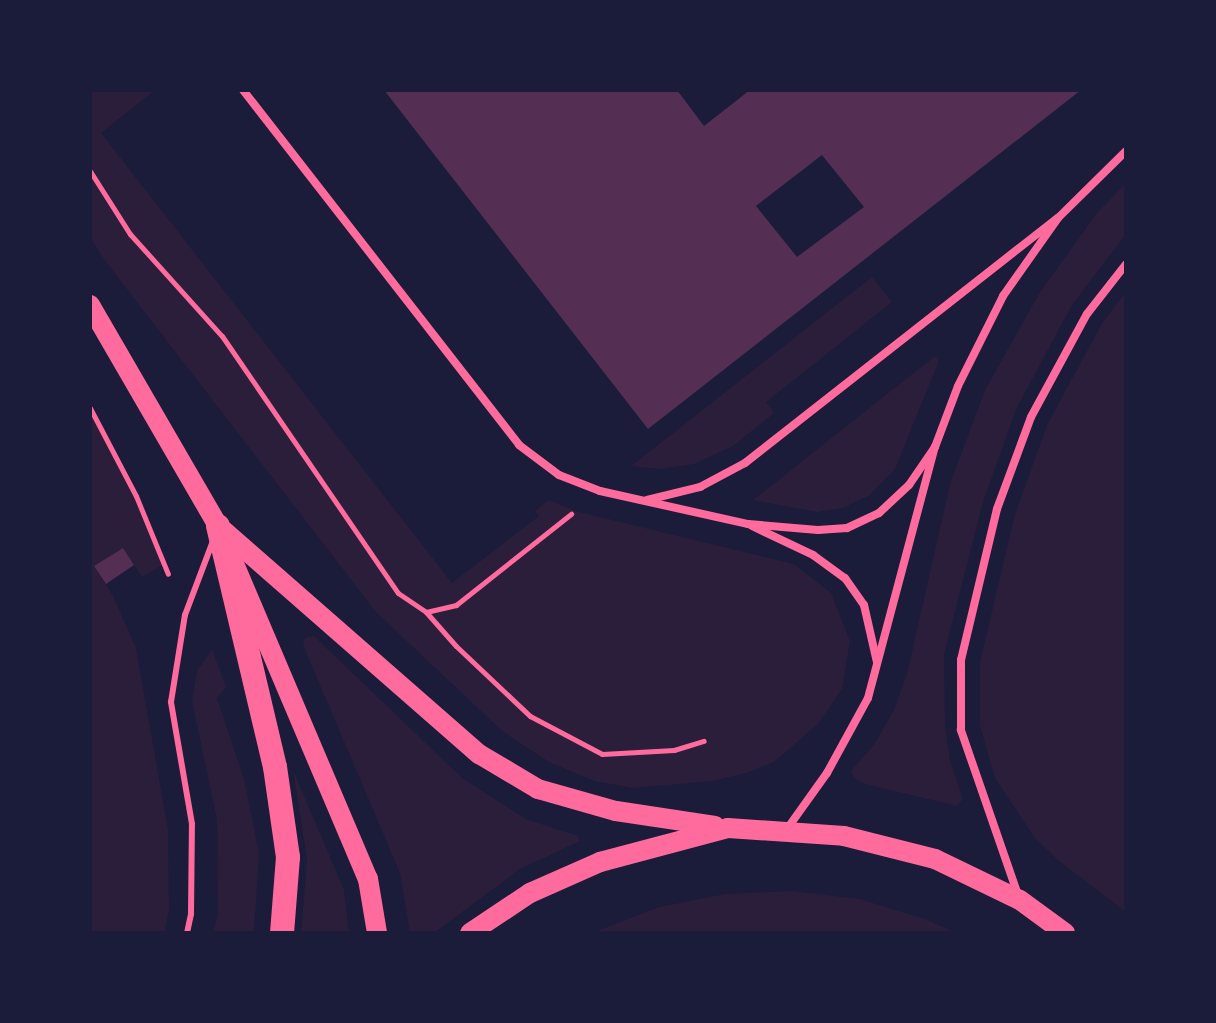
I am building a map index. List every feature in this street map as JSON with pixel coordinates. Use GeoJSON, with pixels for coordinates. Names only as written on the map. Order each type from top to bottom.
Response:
{"type":"FeatureCollection","features":[{"type":"Feature","properties":{"kind":"highway"},"geometry":{"type":"LineString","coordinates":[[218,526],[275,767],[288,857],[282,933]]}},
{"type":"Feature","properties":{"kind":"main road"},"geometry":{"type":"LineString","coordinates":[[90,305],[218,526],[368,879],[377,933]]}},
{"type":"Feature","properties":{"kind":"main road"},"geometry":{"type":"LineString","coordinates":[[218,526],[479,754],[538,789],[616,811],[728,828],[844,836],[935,859],[1020,900],[1065,933]]}},
{"type":"Feature","properties":{"kind":"main road"},"geometry":{"type":"LineString","coordinates":[[470,933],[530,893],[600,862],[728,828]]}},
{"type":"Feature","properties":{"kind":"street"},"geometry":{"type":"LineString","coordinates":[[243,90],[519,445],[559,475],[600,491],[748,524],[847,528],[879,513],[909,485],[935,447]]}},
{"type":"Feature","properties":{"kind":"street"},"geometry":{"type":"LineString","coordinates":[[644,501],[700,487],[745,463],[1058,218],[1126,151]]}},
{"type":"Feature","properties":{"kind":"street"},"geometry":{"type":"LineString","coordinates":[[784,833],[827,773],[868,698],[935,447],[958,386],[1003,296],[1058,218]]}},
{"type":"Feature","properties":{"kind":"street"},"geometry":{"type":"LineString","coordinates":[[1020,900],[961,730],[961,660],[997,509],[1031,417],[1087,314],[1126,264]]}},
{"type":"Feature","properties":{"kind":"street"},"geometry":{"type":"LineString","coordinates":[[748,524],[813,555],[845,578],[864,605],[878,666]]}},
{"type":"Feature","properties":{"kind":"lane"},"geometry":{"type":"LineString","coordinates":[[187,933],[191,914],[192,824],[171,702],[185,615],[218,526]]}},
{"type":"Feature","properties":{"kind":"path"},"geometry":{"type":"LineString","coordinates":[[90,171],[130,234],[222,336],[398,593],[426,612],[456,646],[530,716],[602,754],[674,750],[704,741]]}},
{"type":"Feature","properties":{"kind":"path"},"geometry":{"type":"LineString","coordinates":[[90,408],[136,496],[185,615]]}},
{"type":"Feature","properties":{"kind":"path"},"geometry":{"type":"LineString","coordinates":[[426,612],[456,605],[600,491]]}},
{"type":"Feature","properties":{"kind":"shaded area"},"geometry":{"type":"Polygon","coordinates":[[[90,90],[155,90],[101,133],[452,583],[539,516],[535,511],[549,500],[575,511],[794,564],[831,593],[850,641],[842,689],[818,724],[774,762],[746,773],[713,781],[633,788],[594,781],[549,762],[502,731],[376,612],[103,258],[90,237],[90,90]]]}},
{"type":"Feature","properties":{"kind":"shaded area"},"geometry":{"type":"Polygon","coordinates":[[[1126,183],[1126,234],[1072,305],[1016,409],[983,502],[944,654],[945,725],[950,761],[963,799],[957,806],[865,784],[855,779],[851,771],[875,743],[894,710],[907,674],[950,484],[985,390],[1040,292],[1097,213],[1126,183]]]}},
{"type":"Feature","properties":{"kind":"shaded area"},"geometry":{"type":"Polygon","coordinates":[[[872,277],[892,302],[766,402],[774,413],[733,446],[694,464],[660,469],[631,466],[872,277]]]}},
{"type":"Feature","properties":{"kind":"shaded area"},"geometry":{"type":"Polygon","coordinates":[[[1126,292],[1126,912],[1059,861],[1035,838],[995,778],[980,726],[980,662],[1015,514],[1047,425],[1102,323],[1126,292]]]}},
{"type":"Feature","properties":{"kind":"shaded area"},"geometry":{"type":"Polygon","coordinates":[[[935,356],[939,361],[895,469],[870,495],[843,508],[817,512],[753,500],[935,356]]]}},
{"type":"Feature","properties":{"kind":"shaded area"},"geometry":{"type":"Polygon","coordinates":[[[90,408],[136,496],[164,564],[142,577],[123,548],[94,566],[113,596],[136,648],[168,830],[169,910],[164,933],[90,933],[90,408]]]}},
{"type":"Feature","properties":{"kind":"shaded area"},"geometry":{"type":"Polygon","coordinates":[[[314,636],[462,778],[526,819],[578,836],[580,841],[520,869],[434,933],[410,933],[400,873],[303,645],[305,638],[314,636]]]}},
{"type":"Feature","properties":{"kind":"shaded area"},"geometry":{"type":"Polygon","coordinates":[[[212,649],[226,687],[217,698],[244,779],[259,853],[254,933],[213,933],[218,914],[217,820],[192,701],[197,671],[212,649]]]}},
{"type":"Feature","properties":{"kind":"shaded area"},"geometry":{"type":"Polygon","coordinates":[[[293,770],[344,890],[349,933],[301,933],[307,859],[293,770]]]}},
{"type":"Feature","properties":{"kind":"shaded area"},"geometry":{"type":"Polygon","coordinates":[[[793,891],[860,899],[925,919],[956,933],[592,933],[659,907],[725,894],[793,891]]]}},
{"type":"Feature","properties":{"kind":"building"},"geometry":{"type":"Polygon","coordinates":[[[384,90],[677,90],[704,126],[750,90],[1081,90],[648,429],[384,90]],[[822,155],[756,206],[797,257],[864,207],[822,155]]]}},
{"type":"Feature","properties":{"kind":"building"},"geometry":{"type":"Polygon","coordinates":[[[123,548],[134,565],[106,584],[94,566],[123,548]]]}}]}
